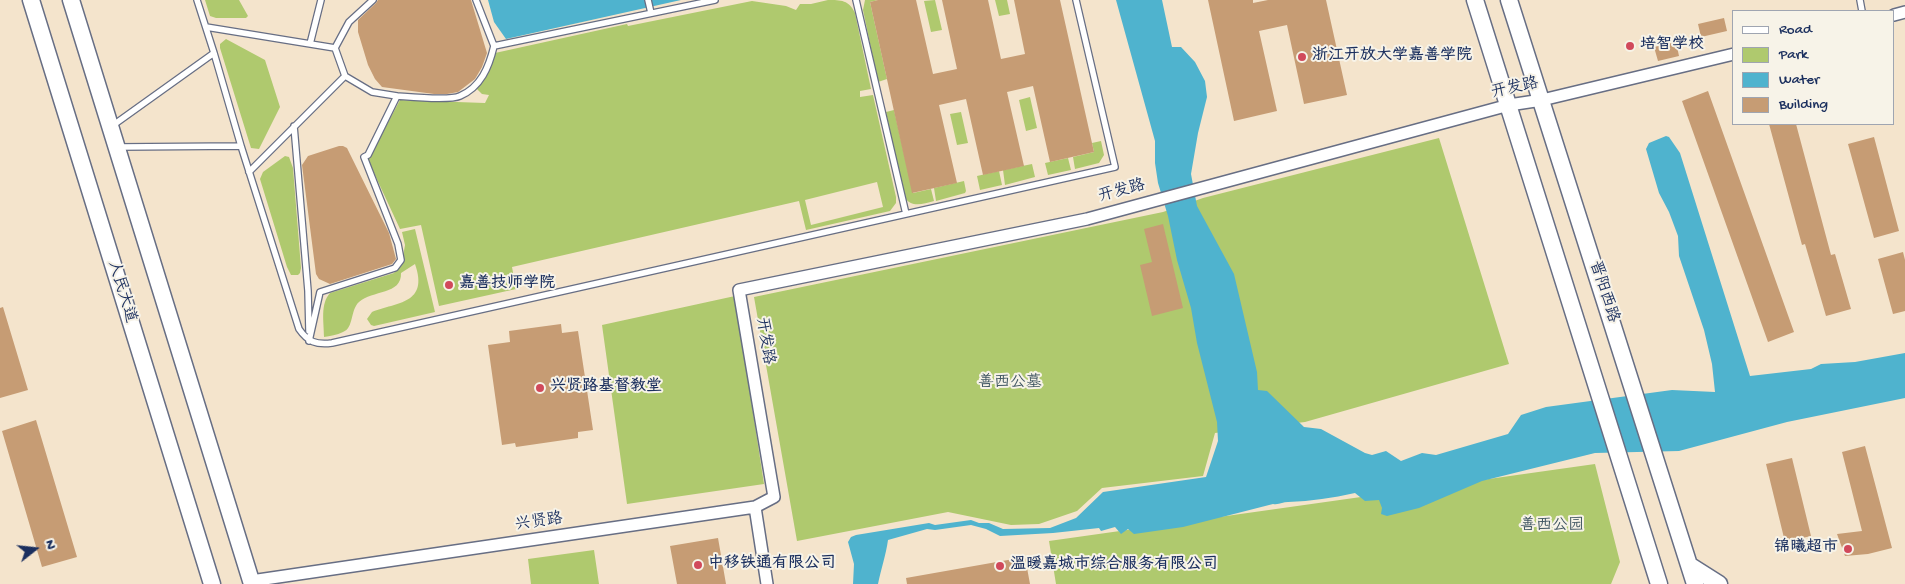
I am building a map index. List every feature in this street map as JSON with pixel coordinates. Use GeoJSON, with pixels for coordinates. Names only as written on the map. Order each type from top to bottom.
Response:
{"type":"FeatureCollection","features":[{"type":"Feature","properties":{"kind":"main road","name":"人民大道"},"geometry":{"type":"LineString","coordinates":[[31,0],[212,584]]}},
{"type":"Feature","properties":{"kind":"main road"},"geometry":{"type":"LineString","coordinates":[[71,0],[251,583]]}},
{"type":"Feature","properties":{"kind":"main road","name":"晋阳西路"},"geometry":{"type":"LineString","coordinates":[[1475,0],[1624,473],[1656,581]]}},
{"type":"Feature","properties":{"kind":"main road","name":"晋阳西路"},"geometry":{"type":"LineString","coordinates":[[1509,0],[1696,584]]}},
{"type":"Feature","properties":{"kind":"main road"},"geometry":{"type":"LineString","coordinates":[[1689,564],[1719,584]]}},
{"type":"Feature","properties":{"kind":"street","name":"开发路"},"geometry":{"type":"LineString","coordinates":[[755,507],[774,497],[739,290],[1087,219],[1509,105],[1542,100],[1732,54]]}},
{"type":"Feature","properties":{"kind":"street","name":"兴贤路"},"geometry":{"type":"LineString","coordinates":[[251,583],[755,507]]}},
{"type":"Feature","properties":{"kind":"street"},"geometry":{"type":"LineString","coordinates":[[755,507],[767,584]]}},
{"type":"Feature","properties":{"kind":"lane"},"geometry":{"type":"LineString","coordinates":[[197,0],[293,315],[305,338],[322,344],[1115,167],[1076,0]]}},
{"type":"Feature","properties":{"kind":"lane"},"geometry":{"type":"LineString","coordinates":[[310,44],[321,0]]}},
{"type":"Feature","properties":{"kind":"lane"},"geometry":{"type":"LineString","coordinates":[[373,0],[349,22],[335,48],[344,76],[372,92],[426,98],[459,97],[479,83],[491,60],[494,46],[476,0]]}},
{"type":"Feature","properties":{"kind":"lane"},"geometry":{"type":"LineString","coordinates":[[648,0],[651,13]]}},
{"type":"Feature","properties":{"kind":"lane"},"geometry":{"type":"LineString","coordinates":[[494,46],[715,0]]}},
{"type":"Feature","properties":{"kind":"lane"},"geometry":{"type":"LineString","coordinates":[[856,0],[906,214]]}},
{"type":"Feature","properties":{"kind":"lane"},"geometry":{"type":"LineString","coordinates":[[206,27],[335,48]]}},
{"type":"Feature","properties":{"kind":"lane"},"geometry":{"type":"LineString","coordinates":[[111,127],[214,53]]}},
{"type":"Feature","properties":{"kind":"lane"},"geometry":{"type":"LineString","coordinates":[[249,172],[344,76]]}},
{"type":"Feature","properties":{"kind":"lane"},"geometry":{"type":"LineString","coordinates":[[309,341],[320,292],[395,268],[401,260],[398,244],[364,157],[368,155],[397,96]]}},
{"type":"Feature","properties":{"kind":"lane"},"geometry":{"type":"LineString","coordinates":[[294,126],[308,290],[309,341]]}},
{"type":"Feature","properties":{"kind":"lane"},"geometry":{"type":"LineString","coordinates":[[117,147],[241,146]]}},
{"type":"Feature","properties":{"kind":"green space"},"geometry":{"type":"Polygon","coordinates":[[[205,0],[239,0],[248,16],[246,18],[216,18],[210,16],[205,0]]]}},
{"type":"Feature","properties":{"kind":"green space"},"geometry":{"type":"Polygon","coordinates":[[[828,0],[841,1],[850,5],[855,13],[871,89],[860,91],[860,97],[873,95],[896,197],[896,203],[890,211],[806,230],[799,201],[512,267],[516,289],[439,306],[421,225],[400,229],[368,160],[400,100],[485,103],[489,95],[482,94],[476,88],[495,53],[627,24],[628,26],[752,1],[786,6],[796,10],[800,4],[811,4],[828,0]],[[877,182],[805,200],[811,225],[883,207],[877,182]]]}},
{"type":"Feature","properties":{"kind":"green space"},"geometry":{"type":"Polygon","coordinates":[[[865,0],[878,0],[870,2],[887,79],[878,82],[863,10],[865,0]]]}},
{"type":"Feature","properties":{"kind":"green space"},"geometry":{"type":"Polygon","coordinates":[[[935,0],[942,30],[931,32],[924,1],[935,0]]]}},
{"type":"Feature","properties":{"kind":"green space"},"geometry":{"type":"Polygon","coordinates":[[[995,0],[1007,0],[1010,14],[999,16],[995,0]]]}},
{"type":"Feature","properties":{"kind":"green space"},"geometry":{"type":"Polygon","coordinates":[[[226,39],[265,60],[280,107],[259,149],[251,148],[220,48],[220,44],[226,39]]]}},
{"type":"Feature","properties":{"kind":"green space"},"geometry":{"type":"Polygon","coordinates":[[[1030,97],[1037,128],[1026,131],[1019,100],[1030,97]]]}},
{"type":"Feature","properties":{"kind":"green space"},"geometry":{"type":"Polygon","coordinates":[[[894,110],[913,193],[931,189],[934,201],[914,204],[904,197],[886,112],[894,110]]]}},
{"type":"Feature","properties":{"kind":"green space"},"geometry":{"type":"Polygon","coordinates":[[[961,112],[968,143],[957,145],[950,114],[961,112]]]}},
{"type":"Feature","properties":{"kind":"green space","name":"善西公墓"},"geometry":{"type":"Polygon","coordinates":[[[1439,138],[1509,364],[1305,422],[1215,433],[1203,476],[1102,488],[1077,511],[1039,524],[1011,525],[948,512],[797,541],[754,297],[1163,212],[1203,198],[1439,138]]]}},
{"type":"Feature","properties":{"kind":"green space"},"geometry":{"type":"Polygon","coordinates":[[[1101,141],[1104,155],[1099,163],[1075,169],[1073,157],[1094,152],[1092,143],[1101,141]]]}},
{"type":"Feature","properties":{"kind":"green space"},"geometry":{"type":"Polygon","coordinates":[[[285,156],[289,157],[293,168],[301,268],[298,275],[291,275],[287,267],[260,179],[263,172],[285,156]]]}},
{"type":"Feature","properties":{"kind":"green space"},"geometry":{"type":"Polygon","coordinates":[[[1068,158],[1071,170],[1048,175],[1045,163],[1068,158]]]}},
{"type":"Feature","properties":{"kind":"green space"},"geometry":{"type":"Polygon","coordinates":[[[1032,164],[1035,177],[1005,185],[1003,170],[1032,164]]]}},
{"type":"Feature","properties":{"kind":"green space"},"geometry":{"type":"Polygon","coordinates":[[[999,171],[1002,185],[980,190],[977,176],[999,171]]]}},
{"type":"Feature","properties":{"kind":"green space"},"geometry":{"type":"Polygon","coordinates":[[[964,181],[965,193],[936,201],[934,188],[964,181]]]}},
{"type":"Feature","properties":{"kind":"green space"},"geometry":{"type":"Polygon","coordinates":[[[415,229],[435,312],[374,326],[367,319],[372,312],[400,303],[414,294],[418,287],[415,264],[401,273],[400,280],[392,289],[365,298],[359,302],[354,310],[351,323],[346,330],[324,337],[324,308],[330,293],[394,273],[402,262],[405,245],[402,232],[415,229]]]}},
{"type":"Feature","properties":{"kind":"green space"},"geometry":{"type":"Polygon","coordinates":[[[735,296],[764,484],[627,504],[602,325],[735,296]]]}},
{"type":"Feature","properties":{"kind":"green space","name":"善西公园"},"geometry":{"type":"Polygon","coordinates":[[[1595,464],[1620,562],[1611,584],[1056,584],[1049,541],[1595,464]]]}},
{"type":"Feature","properties":{"kind":"green space"},"geometry":{"type":"Polygon","coordinates":[[[594,550],[599,584],[531,584],[528,559],[594,550]]]}},
{"type":"Feature","properties":{"kind":"water"},"geometry":{"type":"Polygon","coordinates":[[[488,0],[681,0],[506,39],[494,22],[488,0]]]}},
{"type":"Feature","properties":{"kind":"water"},"geometry":{"type":"Polygon","coordinates":[[[1116,0],[1162,0],[1172,47],[1181,47],[1195,62],[1205,81],[1207,97],[1191,174],[1197,206],[1234,274],[1257,372],[1258,390],[1267,391],[1304,427],[1321,429],[1365,453],[1372,455],[1386,451],[1401,461],[1422,453],[1436,455],[1508,434],[1521,415],[1546,407],[1672,390],[1715,392],[1712,364],[1704,330],[1679,256],[1678,236],[1659,193],[1646,149],[1649,143],[1666,136],[1669,137],[1680,153],[1750,376],[1811,369],[1821,364],[1855,362],[1905,353],[1905,398],[1787,422],[1679,451],[1595,453],[1482,481],[1419,508],[1387,516],[1381,514],[1382,508],[1379,500],[1365,501],[1355,493],[1322,499],[1273,504],[1183,527],[1134,534],[1128,529],[1121,534],[1115,527],[1101,531],[1099,528],[1000,536],[986,529],[971,525],[935,530],[927,529],[888,540],[878,584],[853,584],[854,564],[848,542],[851,537],[856,535],[929,523],[935,525],[971,520],[979,523],[989,523],[1003,529],[1050,528],[1076,518],[1103,492],[1206,477],[1218,441],[1217,422],[1197,343],[1191,308],[1158,183],[1155,163],[1155,141],[1116,0]]]}},
{"type":"Feature","properties":{"kind":"building"},"geometry":{"type":"Polygon","coordinates":[[[378,0],[471,0],[487,53],[475,79],[458,92],[447,94],[382,87],[375,79],[368,65],[358,32],[358,20],[378,0]]]}},
{"type":"Feature","properties":{"kind":"building"},"geometry":{"type":"Polygon","coordinates":[[[878,0],[916,0],[933,74],[957,69],[942,0],[988,0],[1001,59],[1025,54],[1014,0],[1060,0],[1094,152],[1050,162],[1033,86],[1007,92],[1024,166],[983,175],[966,99],[939,105],[957,183],[912,193],[870,2],[878,0]]]}},
{"type":"Feature","properties":{"kind":"building"},"geometry":{"type":"Polygon","coordinates":[[[1208,0],[1253,0],[1253,3],[1268,0],[1326,0],[1347,95],[1304,104],[1287,25],[1259,31],[1277,111],[1234,121],[1208,0]]]}},
{"type":"Feature","properties":{"kind":"building"},"geometry":{"type":"Polygon","coordinates":[[[1724,18],[1727,31],[1701,37],[1698,24],[1724,18]]]}},
{"type":"Feature","properties":{"kind":"building"},"geometry":{"type":"Polygon","coordinates":[[[1676,42],[1679,56],[1658,61],[1654,47],[1676,42]]]}},
{"type":"Feature","properties":{"kind":"building"},"geometry":{"type":"Polygon","coordinates":[[[1708,91],[1794,332],[1768,342],[1682,101],[1708,91]]]}},
{"type":"Feature","properties":{"kind":"building"},"geometry":{"type":"Polygon","coordinates":[[[1769,125],[1796,125],[1831,255],[1835,254],[1851,309],[1826,316],[1805,244],[1802,245],[1769,125]]]}},
{"type":"Feature","properties":{"kind":"building"},"geometry":{"type":"Polygon","coordinates":[[[1874,137],[1899,231],[1874,238],[1848,144],[1874,137]]]}},
{"type":"Feature","properties":{"kind":"building"},"geometry":{"type":"Polygon","coordinates":[[[339,146],[347,148],[389,233],[396,259],[392,264],[330,284],[319,279],[316,274],[302,165],[308,156],[339,146]]]}},
{"type":"Feature","properties":{"kind":"building"},"geometry":{"type":"Polygon","coordinates":[[[1163,224],[1183,308],[1152,316],[1140,265],[1152,262],[1144,229],[1163,224]]]}},
{"type":"Feature","properties":{"kind":"building"},"geometry":{"type":"Polygon","coordinates":[[[1903,252],[1905,260],[1905,311],[1893,314],[1878,259],[1903,252]]]}},
{"type":"Feature","properties":{"kind":"building"},"geometry":{"type":"Polygon","coordinates":[[[3,307],[28,390],[0,398],[0,308],[3,307]]]}},
{"type":"Feature","properties":{"kind":"building","name":"兴贤路基督教堂"},"geometry":{"type":"Polygon","coordinates":[[[561,324],[562,333],[578,331],[593,430],[578,432],[578,438],[516,447],[515,443],[502,445],[488,345],[510,342],[509,331],[561,324]]]}},
{"type":"Feature","properties":{"kind":"building"},"geometry":{"type":"Polygon","coordinates":[[[36,420],[77,557],[42,567],[2,431],[36,420]]]}},
{"type":"Feature","properties":{"kind":"building"},"geometry":{"type":"Polygon","coordinates":[[[1865,446],[1892,548],[1868,554],[1845,556],[1837,534],[1862,531],[1842,452],[1865,446]]]}},
{"type":"Feature","properties":{"kind":"building"},"geometry":{"type":"Polygon","coordinates":[[[1792,458],[1811,536],[1785,542],[1766,464],[1792,458]]]}},
{"type":"Feature","properties":{"kind":"building","name":"中移铁通有限公司"},"geometry":{"type":"Polygon","coordinates":[[[718,538],[726,584],[677,584],[670,546],[718,538]]]}},
{"type":"Feature","properties":{"kind":"building","name":"温暖嘉城市综合服务有限公司"},"geometry":{"type":"Polygon","coordinates":[[[1025,557],[1030,584],[907,584],[906,578],[1025,557]]]}},
{"type":"Feature","properties":{"kind":"place","name":"培智学校"},"geometry":{"type":"Point","coordinates":[1630,46]}},
{"type":"Feature","properties":{"kind":"place","name":"浙江开放大学嘉善学院"},"geometry":{"type":"Point","coordinates":[1302,57]}},
{"type":"Feature","properties":{"kind":"place","name":"嘉善技师学院"},"geometry":{"type":"Point","coordinates":[449,285]}},
{"type":"Feature","properties":{"kind":"place","name":"兴贤路基督教堂"},"geometry":{"type":"Point","coordinates":[540,388]}},
{"type":"Feature","properties":{"kind":"place","name":"锦曦超市"},"geometry":{"type":"Point","coordinates":[1848,549]}},
{"type":"Feature","properties":{"kind":"place","name":"中移铁通有限公司"},"geometry":{"type":"Point","coordinates":[698,565]}},
{"type":"Feature","properties":{"kind":"place","name":"温暖嘉城市综合服务有限公司"},"geometry":{"type":"Point","coordinates":[1000,566]}}]}
